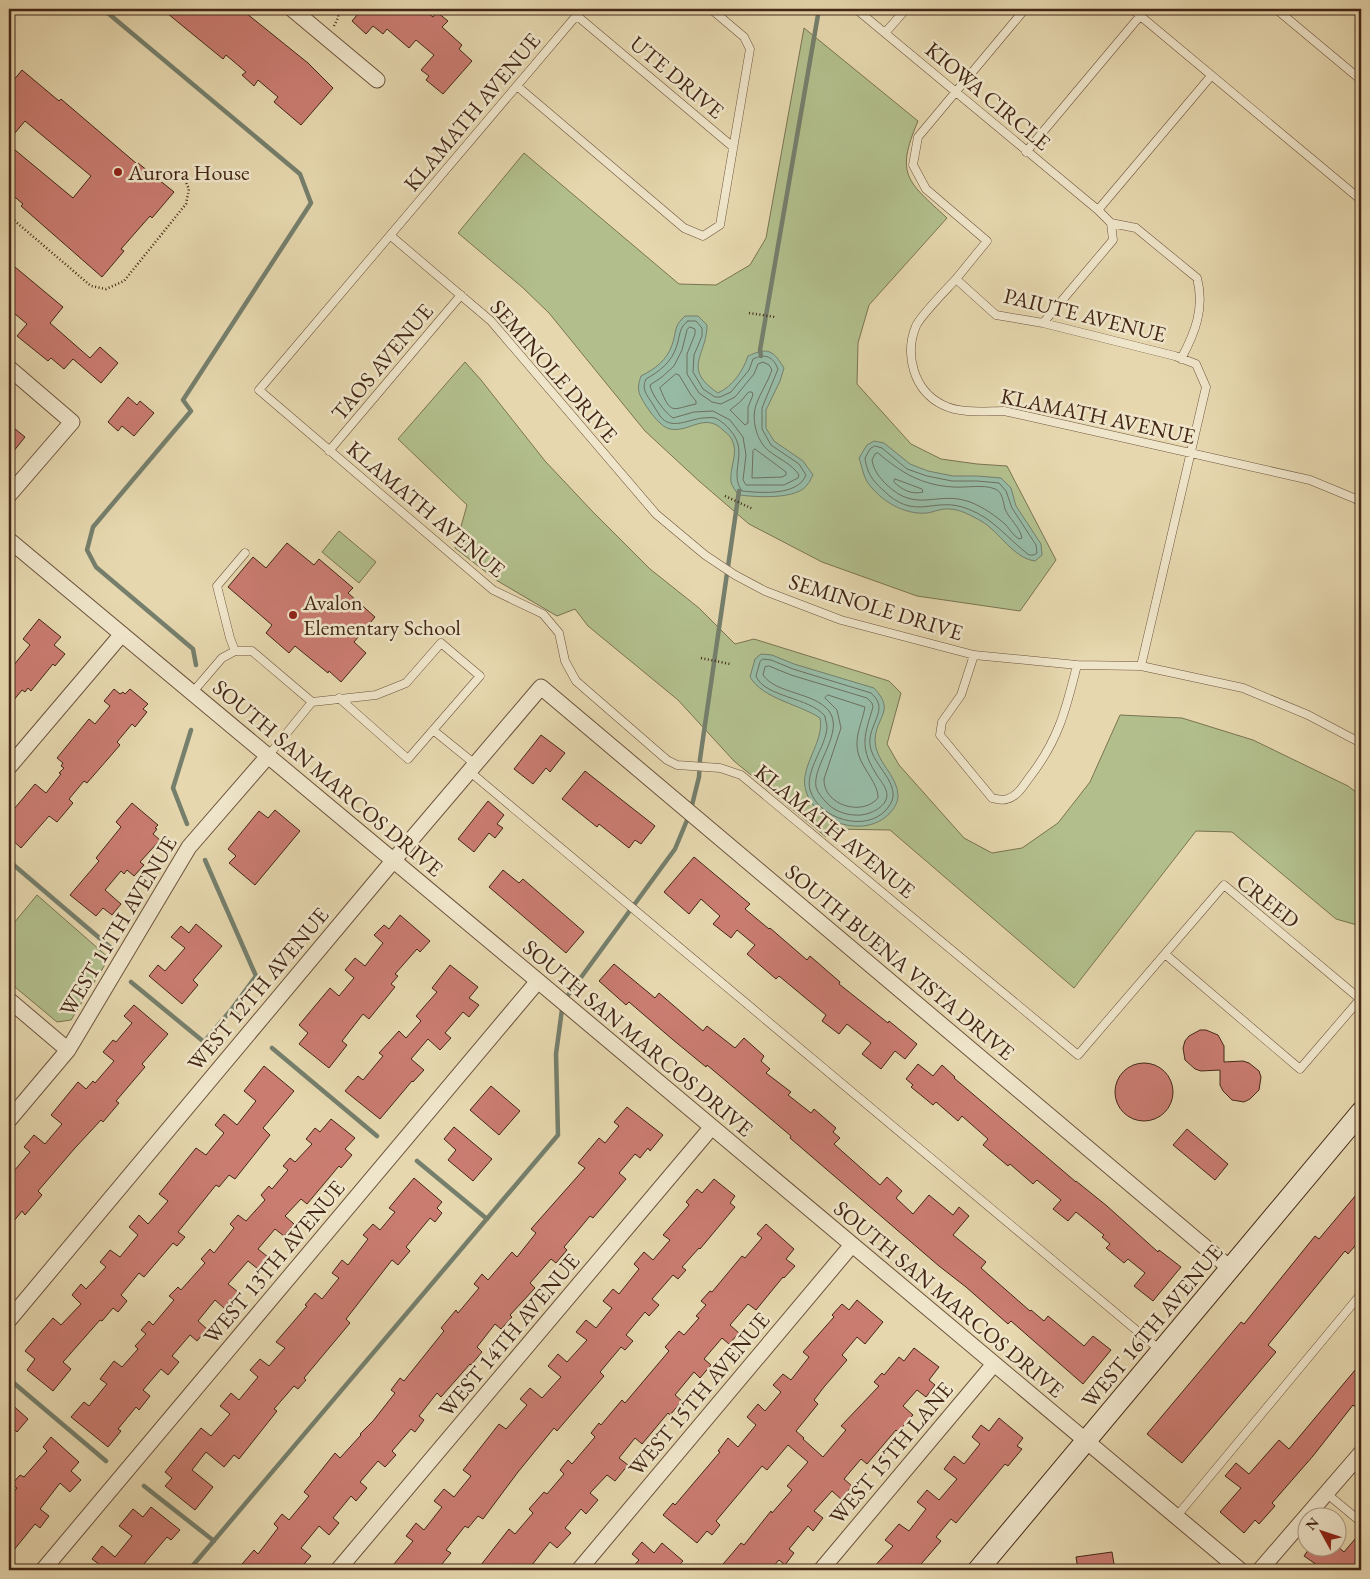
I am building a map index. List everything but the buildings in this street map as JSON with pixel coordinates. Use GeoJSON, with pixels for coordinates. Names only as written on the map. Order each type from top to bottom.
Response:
{"type":"FeatureCollection","features":[{"type":"Feature","properties":{"kind":"street"},"geometry":{"type":"LineString","coordinates":[[292,9],[377,80]]}},
{"type":"Feature","properties":{"kind":"street"},"geometry":{"type":"LineString","coordinates":[[9,368],[72,422],[9,496]]}},
{"type":"Feature","properties":{"kind":"street","name":"SOUTH SAN MARCOS DRIVE"},"geometry":{"type":"LineString","coordinates":[[9,540],[1240,1570]]}},
{"type":"Feature","properties":{"kind":"street"},"geometry":{"type":"LineString","coordinates":[[9,767],[122,634]]}},
{"type":"Feature","properties":{"kind":"street","name":"WEST 12TH AVENUE"},"geometry":{"type":"LineString","coordinates":[[9,1320],[541,687]]}},
{"type":"Feature","properties":{"kind":"street","name":"SOUTH BUENA VISTA DRIVE"},"geometry":{"type":"LineString","coordinates":[[541,687],[1231,1269]]}},
{"type":"Feature","properties":{"kind":"street","name":"WEST 11TH AVENUE"},"geometry":{"type":"LineString","coordinates":[[9,1120],[68,1050],[189,847],[268,756]]}},
{"type":"Feature","properties":{"kind":"street","name":"WEST 13TH AVENUE"},"geometry":{"type":"LineString","coordinates":[[43,1570],[538,981]]}},
{"type":"Feature","properties":{"kind":"street"},"geometry":{"type":"LineString","coordinates":[[9,1000],[68,1050]]}},
{"type":"Feature","properties":{"kind":"street","name":"WEST 16TH AVENUE"},"geometry":{"type":"LineString","coordinates":[[978,1570],[1361,1112]]}},
{"type":"Feature","properties":{"kind":"street","name":"WEST 14TH AVENUE"},"geometry":{"type":"LineString","coordinates":[[338,1570],[711,1128]]}},
{"type":"Feature","properties":{"kind":"street","name":"WEST 15TH AVENUE"},"geometry":{"type":"LineString","coordinates":[[579,1570],[852,1246]]}},
{"type":"Feature","properties":{"kind":"street","name":"WEST 15TH LANE"},"geometry":{"type":"LineString","coordinates":[[821,1570],[994,1364]]}},
{"type":"Feature","properties":{"kind":"street"},"geometry":{"type":"LineString","coordinates":[[1260,1570],[1361,1453]]}},
{"type":"Feature","properties":{"kind":"lane"},"geometry":{"type":"LineString","coordinates":[[517,86],[684,228],[703,236],[720,225],[750,49],[744,37],[711,9]]}},
{"type":"Feature","properties":{"kind":"lane","name":"KIOWA CIRCLE"},"geometry":{"type":"LineString","coordinates":[[856,9],[1098,210],[1111,223]]}},
{"type":"Feature","properties":{"kind":"lane"},"geometry":{"type":"LineString","coordinates":[[885,33],[906,9]]}},
{"type":"Feature","properties":{"kind":"lane"},"geometry":{"type":"LineString","coordinates":[[956,279],[987,241],[926,189],[913,165],[918,137],[1025,9]]}},
{"type":"Feature","properties":{"kind":"lane"},"geometry":{"type":"LineString","coordinates":[[1132,9],[1361,200]]}},
{"type":"Feature","properties":{"kind":"lane"},"geometry":{"type":"LineString","coordinates":[[1276,9],[1361,80]]}},
{"type":"Feature","properties":{"kind":"lane","name":"UTE DRIVE"},"geometry":{"type":"LineString","coordinates":[[579,12],[733,147]]}},
{"type":"Feature","properties":{"kind":"lane","name":"KLAMATH AVENUE"},"geometry":{"type":"LineString","coordinates":[[579,12],[259,390],[493,590],[543,614],[559,633],[565,661],[576,681],[667,760],[677,765],[720,768],[741,775],[1078,1055],[1165,954]]}},
{"type":"Feature","properties":{"kind":"lane"},"geometry":{"type":"LineString","coordinates":[[1026,152],[1140,16]]}},
{"type":"Feature","properties":{"kind":"lane"},"geometry":{"type":"LineString","coordinates":[[1098,210],[1211,76]]}},
{"type":"Feature","properties":{"kind":"lane"},"geometry":{"type":"LineString","coordinates":[[1043,323],[1112,240],[1111,223],[1136,228],[1198,278],[1200,309],[1196,328],[1181,359]]}},
{"type":"Feature","properties":{"kind":"lane","name":"SEMINOLE DRIVE"},"geometry":{"type":"LineString","coordinates":[[391,236],[491,321],[656,514],[715,562],[764,591],[841,620],[974,655],[1077,665],[1141,666],[1242,688],[1308,715],[1361,743]]}},
{"type":"Feature","properties":{"kind":"lane","name":"KLAMATH AVENUE"},"geometry":{"type":"LineString","coordinates":[[956,279],[917,325],[910,348],[914,372],[917,378],[925,391],[944,405],[965,410],[1004,411],[1310,480],[1356,499],[1361,504]]}},
{"type":"Feature","properties":{"kind":"lane","name":"PAIUTE AVENUE"},"geometry":{"type":"LineString","coordinates":[[956,279],[996,315],[1043,323],[1196,364],[1206,387],[1141,666]]}},
{"type":"Feature","properties":{"kind":"lane","name":"TAOS AVENUE"},"geometry":{"type":"LineString","coordinates":[[330,451],[461,295]]}},
{"type":"Feature","properties":{"kind":"lane"},"geometry":{"type":"LineString","coordinates":[[234,651],[217,586],[245,553]]}},
{"type":"Feature","properties":{"kind":"lane"},"geometry":{"type":"LineString","coordinates":[[268,756],[312,702],[339,698],[376,695],[406,684],[441,643],[480,676],[408,759],[339,698]]}},
{"type":"Feature","properties":{"kind":"lane"},"geometry":{"type":"LineString","coordinates":[[192,693],[222,658],[234,651],[252,651],[312,702]]}},
{"type":"Feature","properties":{"kind":"lane"},"geometry":{"type":"LineString","coordinates":[[974,655],[961,695],[942,722],[940,735],[992,798],[1006,800],[1017,794],[1039,765],[1057,735],[1077,665]]}},
{"type":"Feature","properties":{"kind":"lane"},"geometry":{"type":"LineString","coordinates":[[434,730],[472,768],[1162,1351]]}},
{"type":"Feature","properties":{"kind":"lane","name":"CREED"},"geometry":{"type":"LineString","coordinates":[[1165,954],[1224,885],[1361,999]]}},
{"type":"Feature","properties":{"kind":"lane"},"geometry":{"type":"LineString","coordinates":[[1165,954],[1300,1070],[1361,999]]}},
{"type":"Feature","properties":{"kind":"lane"},"geometry":{"type":"LineString","coordinates":[[1176,1517],[1361,1294]]}},
{"type":"Feature","properties":{"kind":"lane"},"geometry":{"type":"LineString","coordinates":[[1326,1493],[1361,1522]]}},
{"type":"Feature","properties":{"kind":"path"},"geometry":{"type":"LineString","coordinates":[[9,216],[91,286],[106,289],[124,281],[186,204],[189,188],[181,171]]}},
{"type":"Feature","properties":{"kind":"path"},"geometry":{"type":"LineString","coordinates":[[748,312],[775,317]]}},
{"type":"Feature","properties":{"kind":"path"},"geometry":{"type":"LineString","coordinates":[[725,496],[753,509]]}},
{"type":"Feature","properties":{"kind":"path"},"geometry":{"type":"LineString","coordinates":[[700,658],[730,664]]}},
{"type":"Feature","properties":{"kind":"shaded area"},"geometry":{"type":"Polygon","coordinates":[[[804,28],[918,121],[907,154],[909,176],[922,195],[947,218],[869,305],[858,343],[857,384],[911,444],[941,459],[1007,466],[1056,560],[1020,611],[917,596],[822,562],[749,524],[645,431],[549,313],[522,287],[458,233],[524,153],[679,284],[716,285],[750,265],[766,238],[804,28]]]}},
{"type":"Feature","properties":{"kind":"shaded area"},"geometry":{"type":"Polygon","coordinates":[[[465,362],[545,461],[593,512],[650,569],[699,608],[735,644],[754,639],[889,681],[901,693],[887,744],[899,765],[964,838],[992,853],[1022,848],[1058,823],[1090,782],[1120,715],[1182,718],[1253,740],[1348,786],[1361,796],[1361,920],[1357,925],[1336,919],[1232,832],[1196,831],[1074,988],[890,830],[833,829],[826,837],[734,761],[678,700],[588,626],[575,609],[557,616],[496,580],[455,548],[467,505],[398,439],[465,362]]]}},
{"type":"Feature","properties":{"kind":"shaded area"},"geometry":{"type":"Polygon","coordinates":[[[339,531],[376,562],[359,583],[322,552],[339,531]]]}},
{"type":"Feature","properties":{"kind":"shaded area"},"geometry":{"type":"Polygon","coordinates":[[[37,895],[109,958],[71,1020],[57,1022],[9,982],[9,929],[37,895]]]}},
{"type":"Feature","properties":{"kind":"water"},"geometry":{"type":"Polygon","coordinates":[[[685,316],[698,316],[707,325],[698,369],[707,384],[718,393],[737,378],[748,356],[765,351],[777,357],[784,368],[766,410],[766,428],[774,441],[803,461],[813,475],[802,490],[775,496],[739,495],[731,482],[735,450],[728,434],[717,425],[710,423],[670,429],[661,424],[648,409],[639,392],[641,376],[664,360],[672,345],[677,326],[685,316]]]}},
{"type":"Feature","properties":{"kind":"water"},"geometry":{"type":"Polygon","coordinates":[[[874,441],[884,443],[910,464],[928,471],[953,476],[1001,478],[1011,488],[1016,506],[1041,544],[1042,555],[1035,561],[1027,559],[1013,550],[988,526],[962,511],[946,509],[927,513],[910,512],[886,501],[868,483],[859,458],[867,445],[874,441]]]}},
{"type":"Feature","properties":{"kind":"water"},"geometry":{"type":"Polygon","coordinates":[[[761,654],[772,655],[794,664],[874,688],[880,696],[884,702],[884,708],[876,732],[876,748],[894,781],[898,796],[897,803],[893,809],[880,821],[856,826],[843,824],[820,812],[811,802],[806,791],[805,782],[808,764],[819,736],[820,718],[772,696],[756,685],[750,677],[755,659],[761,654]]]}},
{"type":"Feature","properties":{"kind":"waterway"},"geometry":{"type":"LineString","coordinates":[[103,9],[300,174],[311,203],[183,400],[191,411],[93,527],[87,550],[96,567],[193,649],[196,665]]}},
{"type":"Feature","properties":{"kind":"waterway"},"geometry":{"type":"LineString","coordinates":[[761,356],[760,350],[819,9]]}},
{"type":"Feature","properties":{"kind":"waterway"},"geometry":{"type":"LineString","coordinates":[[189,1570],[558,1135],[556,1054],[563,1002],[675,849],[690,813],[699,777],[700,759],[739,491]]}},
{"type":"Feature","properties":{"kind":"waterway"},"geometry":{"type":"LineString","coordinates":[[187,824],[173,788],[191,730]]}},
{"type":"Feature","properties":{"kind":"waterway"},"geometry":{"type":"LineString","coordinates":[[131,982],[204,1042],[256,976],[205,860]]}},
{"type":"Feature","properties":{"kind":"waterway"},"geometry":{"type":"LineString","coordinates":[[9,861],[110,947]]}},
{"type":"Feature","properties":{"kind":"waterway"},"geometry":{"type":"LineString","coordinates":[[231,1010],[238,1016]]}},
{"type":"Feature","properties":{"kind":"waterway"},"geometry":{"type":"LineString","coordinates":[[272,1048],[377,1136]]}},
{"type":"Feature","properties":{"kind":"waterway"},"geometry":{"type":"LineString","coordinates":[[417,1161],[487,1219]]}},
{"type":"Feature","properties":{"kind":"waterway"},"geometry":{"type":"LineString","coordinates":[[9,1379],[106,1461]]}},
{"type":"Feature","properties":{"kind":"waterway"},"geometry":{"type":"LineString","coordinates":[[144,1486],[214,1541]]}},
{"type":"Feature","properties":{"kind":"place","name":"Aurora House"},"geometry":{"type":"Point","coordinates":[118,172]}},
{"type":"Feature","properties":{"kind":"place","name":"Avalon Elementary School"},"geometry":{"type":"Point","coordinates":[293,615]}}]}
